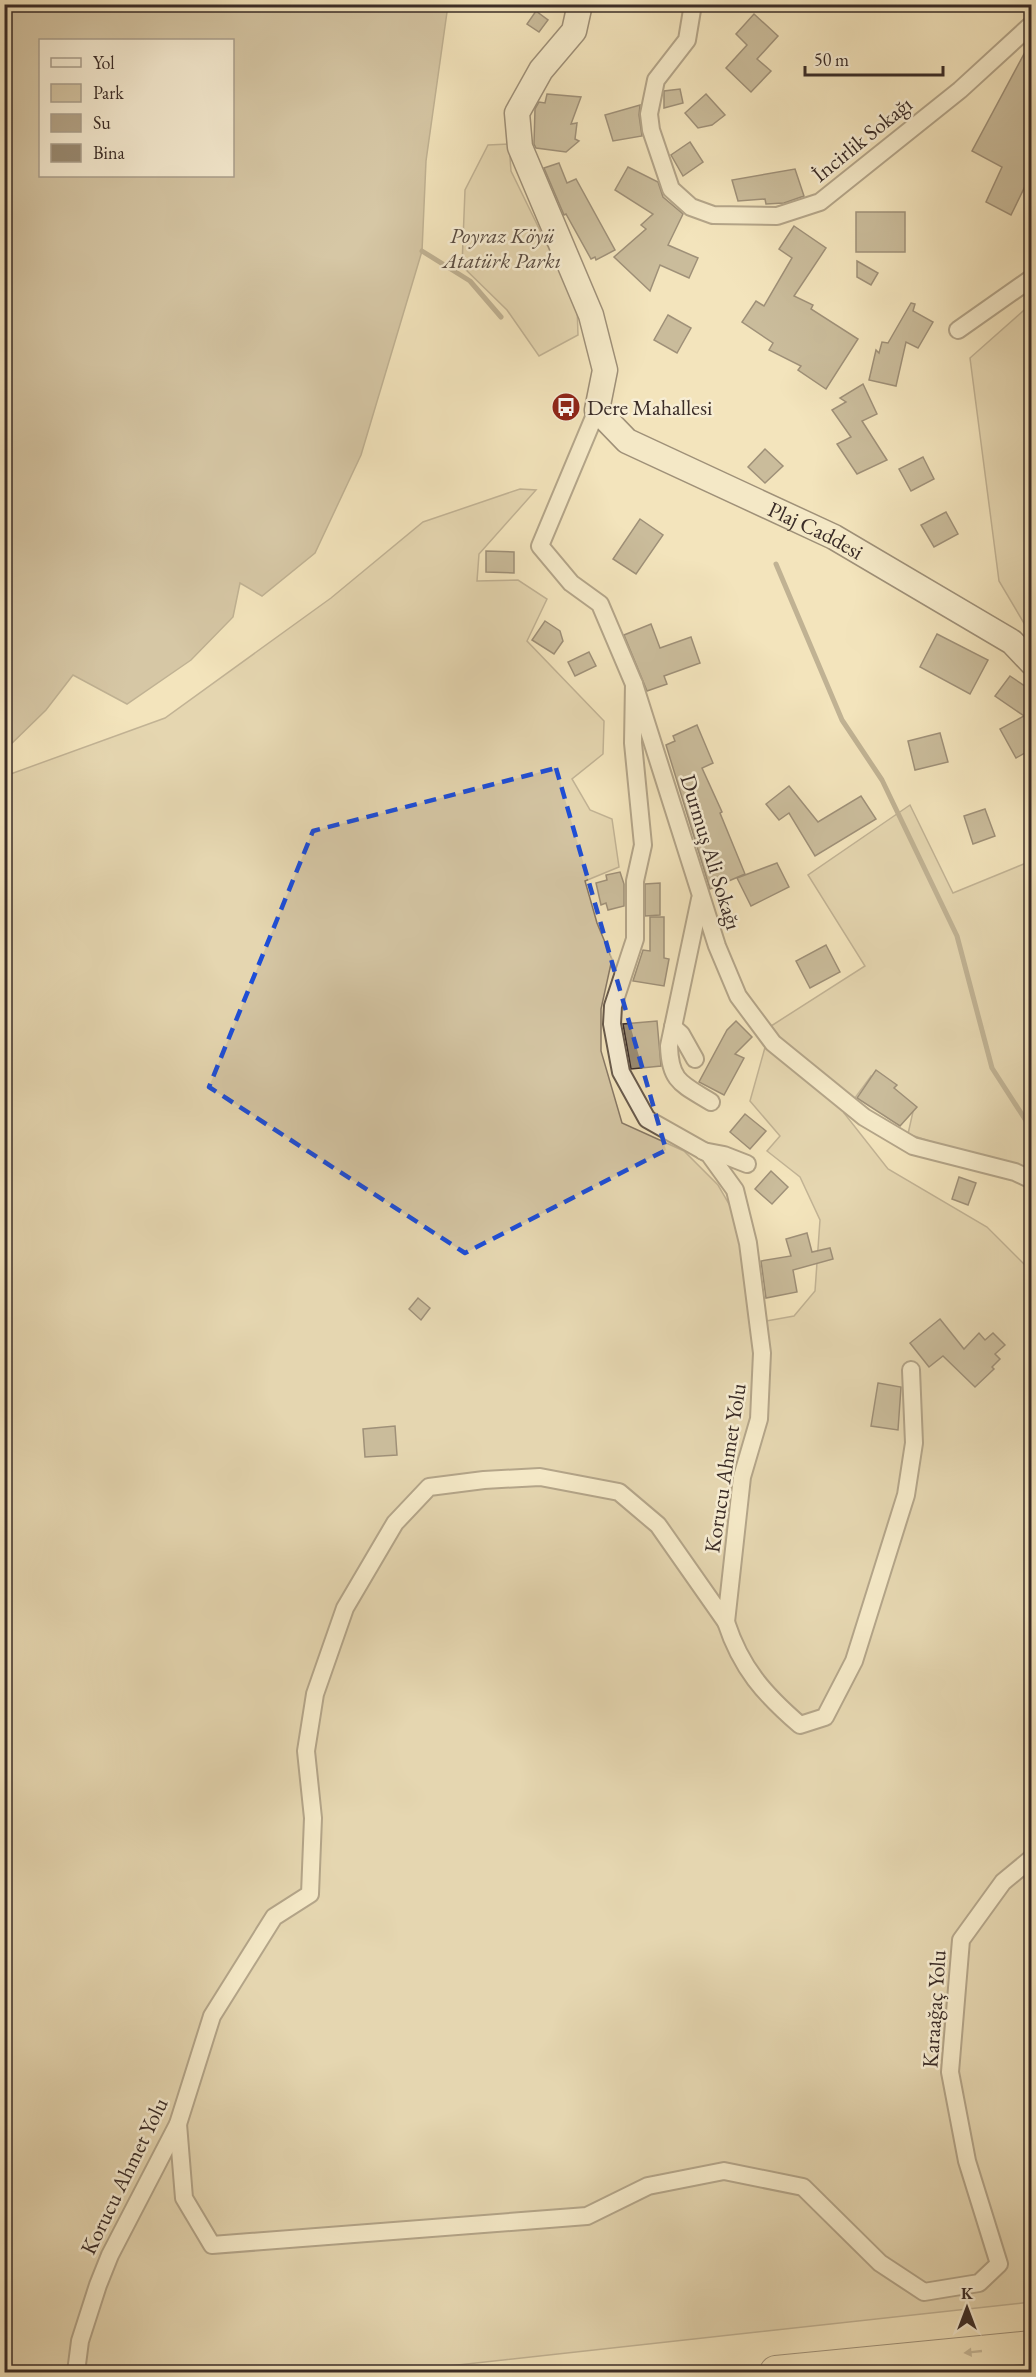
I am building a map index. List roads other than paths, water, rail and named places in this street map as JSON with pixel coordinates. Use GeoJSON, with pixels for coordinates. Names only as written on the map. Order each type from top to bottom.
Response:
{"type":"FeatureCollection","features":[{"type":"Feature","properties":{"kind":"highway"},"geometry":{"type":"LineString","coordinates":[[776,2373],[1032,2347]]}},
{"type":"Feature","properties":{"kind":"street"},"geometry":{"type":"LineString","coordinates":[[580,4],[573,32],[541,70],[517,113],[520,147],[591,315],[605,370],[597,410]]}},
{"type":"Feature","properties":{"kind":"street","name":"İncirlik Sokağı"},"geometry":{"type":"LineString","coordinates":[[693,4],[687,40],[656,80],[649,114],[651,130],[671,189],[691,207],[713,215],[777,216],[820,202],[960,90],[1032,24]]}},
{"type":"Feature","properties":{"kind":"street"},"geometry":{"type":"LineString","coordinates":[[958,330],[1032,278]]}},
{"type":"Feature","properties":{"kind":"street","name":"Plaj Caddesi"},"geometry":{"type":"LineString","coordinates":[[597,410],[627,441],[834,537],[1012,642],[1032,663]]}},
{"type":"Feature","properties":{"kind":"street","name":"Durmuş Ali Sokağı"},"geometry":{"type":"LineString","coordinates":[[597,410],[540,546],[571,583],[600,604],[634,684],[717,946],[738,996],[773,1043],[864,1117],[913,1146],[1015,1172],[1032,1180]]}},
{"type":"Feature","properties":{"kind":"street","name":"Korucu Ahmet Yolu"},"geometry":{"type":"LineString","coordinates":[[634,684],[633,743],[643,845],[635,881],[635,939],[613,1006],[612,1024],[621,1072],[647,1119],[703,1151],[735,1190],[748,1243],[762,1353],[759,1419],[742,1478],[726,1622]]}},
{"type":"Feature","properties":{"kind":"street"},"geometry":{"type":"LineString","coordinates":[[701,895],[669,1046],[670,1067],[676,1080],[711,1102]]}},
{"type":"Feature","properties":{"kind":"street"},"geometry":{"type":"LineString","coordinates":[[673,1028],[681,1034],[695,1059]]}},
{"type":"Feature","properties":{"kind":"street"},"geometry":{"type":"LineString","coordinates":[[703,1151],[724,1155],[747,1164]]}},
{"type":"Feature","properties":{"kind":"street"},"geometry":{"type":"LineString","coordinates":[[726,1622],[736,1652],[768,1698],[800,1725],[825,1717],[854,1661],[906,1495],[914,1443],[910,1370]]}},
{"type":"Feature","properties":{"kind":"street","name":"Korucu Ahmet Yolu"},"geometry":{"type":"LineString","coordinates":[[76,2373],[80,2341],[110,2255],[178,2124],[212,2016],[274,1917],[310,1894],[313,1818],[306,1751],[315,1694],[345,1608],[395,1523],[429,1487],[484,1480],[540,1478],[619,1492],[658,1525],[726,1622]]}},
{"type":"Feature","properties":{"kind":"street","name":"Karaağaç Yolu"},"geometry":{"type":"LineString","coordinates":[[178,2124],[184,2198],[212,2245],[587,2216],[648,2186],[724,2171],[803,2187],[880,2263],[924,2292],[979,2283],[999,2264],[967,2161],[950,2072],[961,1940],[1003,1882],[1032,1858]]}},
{"type":"Feature","properties":{"kind":"water"},"geometry":{"type":"Polygon","coordinates":[[[5,4],[448,5],[426,161],[422,251],[361,455],[315,553],[262,596],[240,583],[233,617],[191,660],[127,704],[73,675],[46,710],[5,750],[5,4]]]}},
{"type":"Feature","properties":{"kind":"waterway"},"geometry":{"type":"LineString","coordinates":[[422,251],[470,281],[501,317]]}},
{"type":"Feature","properties":{"kind":"waterway"},"geometry":{"type":"LineString","coordinates":[[776,564],[842,720],[882,780],[957,936],[992,1068],[1032,1130]]}},
{"type":"Feature","properties":{"kind":"place","name":"Dere Mahallesi"},"geometry":{"type":"Point","coordinates":[566,407]}},
{"type":"Feature","properties":{"kind":"park label","name":"Poyraz Köyü Atatürk Parkı"},"geometry":{"type":"Point","coordinates":[502,248]}}]}
